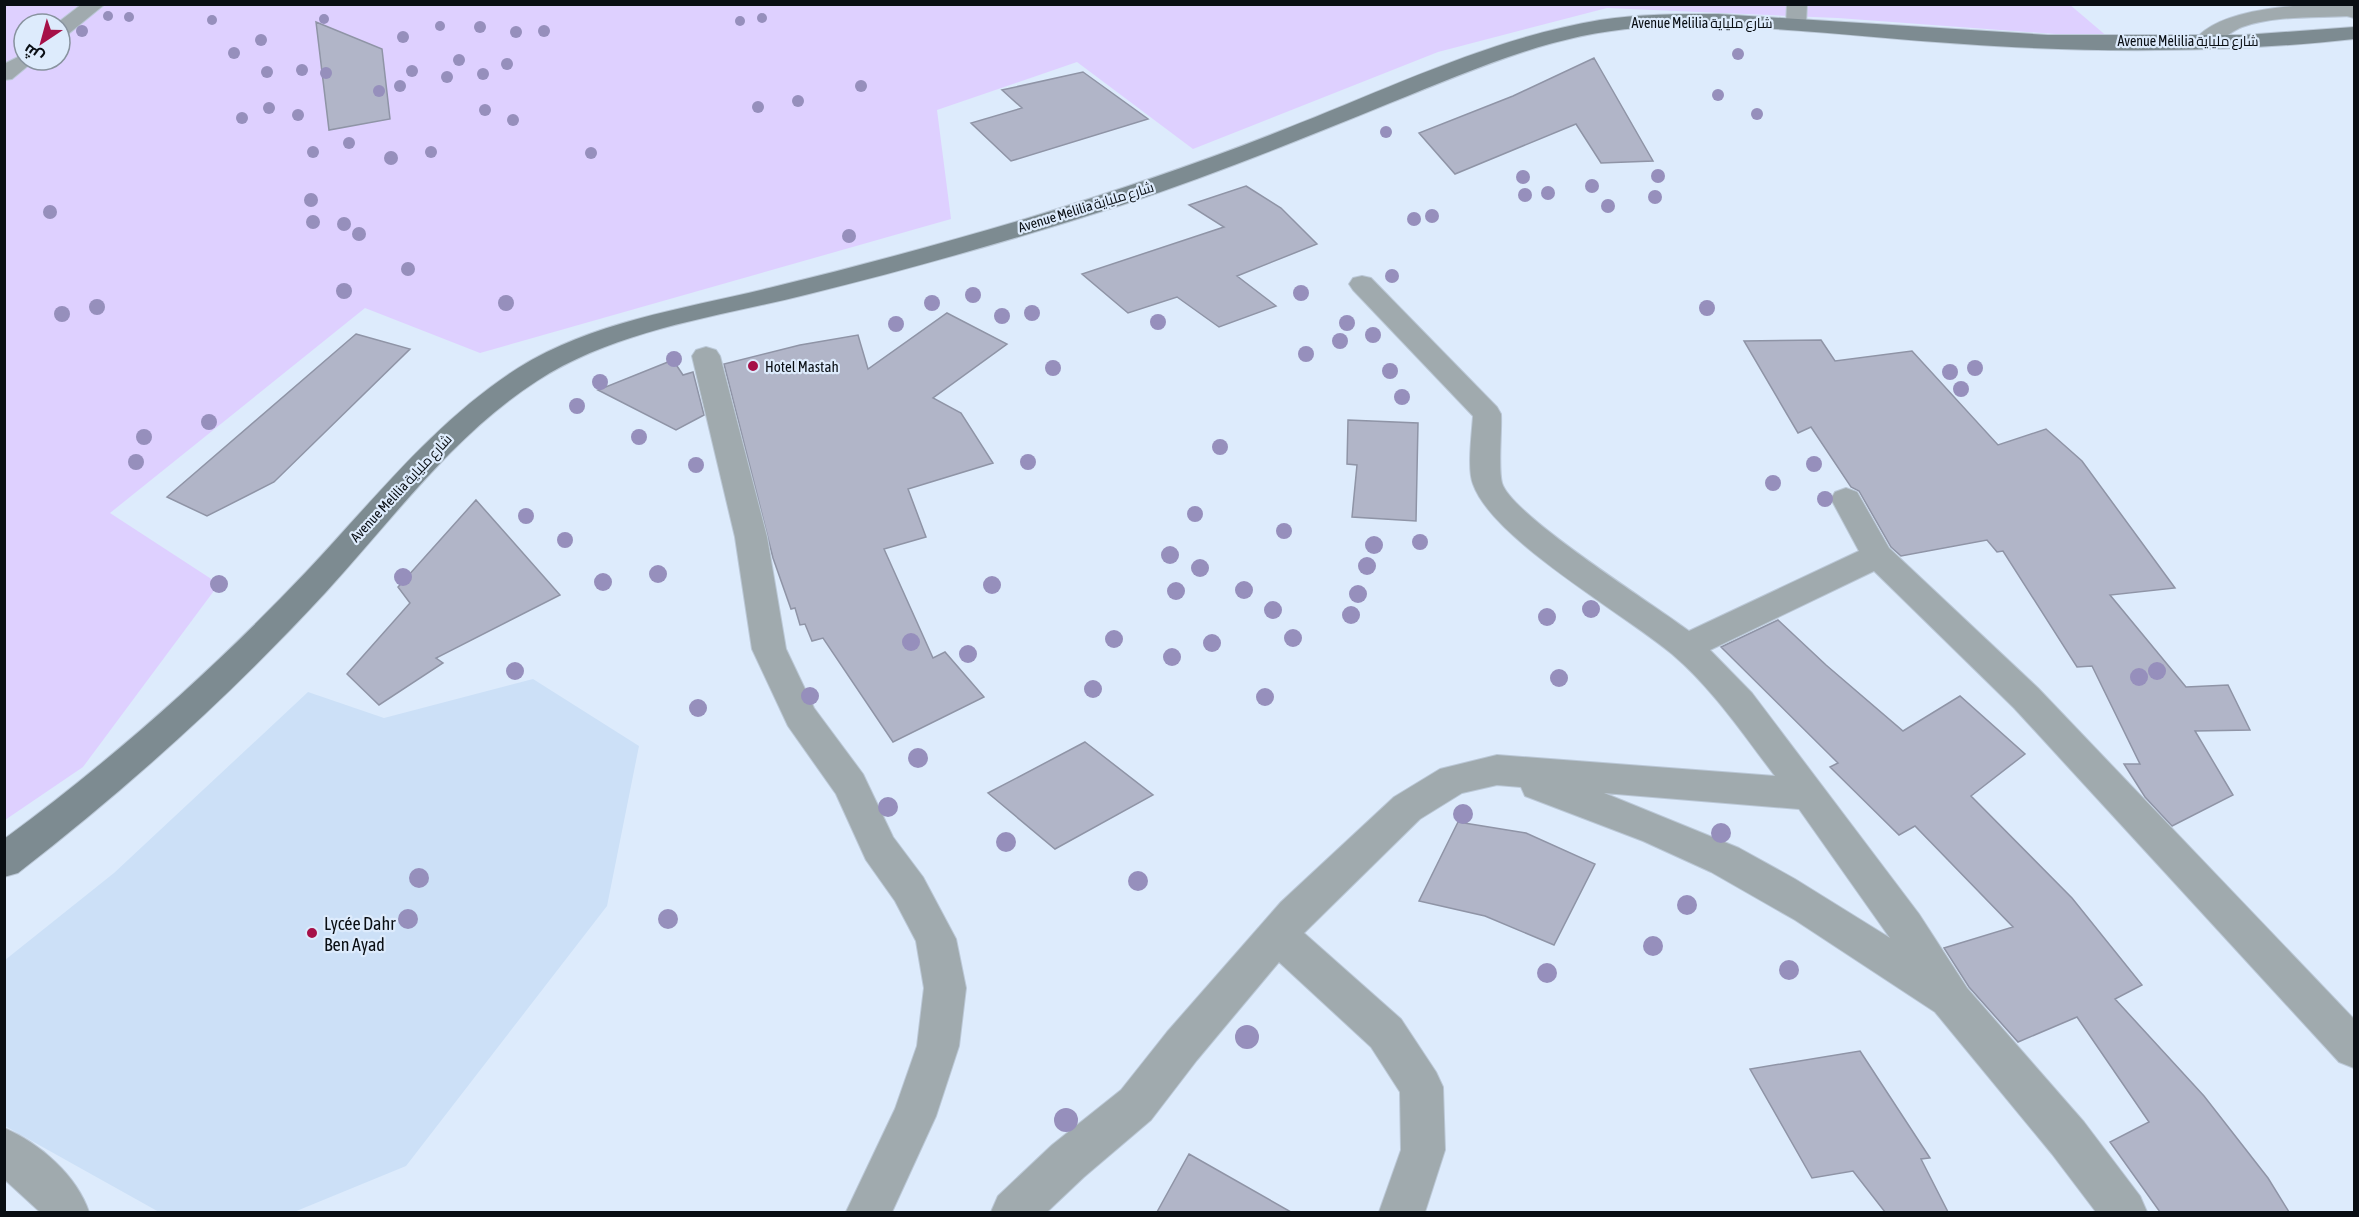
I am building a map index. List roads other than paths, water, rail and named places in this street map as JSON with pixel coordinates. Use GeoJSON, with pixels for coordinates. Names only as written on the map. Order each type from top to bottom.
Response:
{"type":"FeatureCollection","features":[{"type":"Feature","properties":{"kind":"street"},"geometry":{"type":"LineString","coordinates":[[72,22],[95,4]]}},
{"type":"Feature","properties":{"kind":"street","name":"Avenue Melilia شارع ملياية"},"geometry":{"type":"LineString","coordinates":[[4,861],[133,758],[212,687],[318,581],[415,469],[472,413],[534,370],[606,339],[855,274],[1116,199],[1198,172],[1465,65],[1560,34],[1628,23],[1737,20],[1797,14],[1971,39],[2055,42],[2271,40],[2355,33]]}},
{"type":"Feature","properties":{"kind":"street"},"geometry":{"type":"LineString","coordinates":[[1362,284],[1487,414],[1487,483],[1500,506],[1547,547],[1644,614],[1686,647],[1740,703],[1905,927],[1952,1002],[2068,1138],[2124,1212]]}},
{"type":"Feature","properties":{"kind":"street"},"geometry":{"type":"LineString","coordinates":[[706,356],[751,537],[769,649],[800,716],[850,785],[879,848],[909,889],[936,939],[945,988],[938,1046],[914,1116],[869,1212]]}},
{"type":"Feature","properties":{"kind":"street"},"geometry":{"type":"LineString","coordinates":[[1846,500],[1878,556],[2026,698],[2355,1048]]}},
{"type":"Feature","properties":{"kind":"street"},"geometry":{"type":"LineString","coordinates":[[1686,647],[1878,556]]}},
{"type":"Feature","properties":{"kind":"street"},"geometry":{"type":"LineString","coordinates":[[1014,1212],[1068,1161],[1136,1105],[1182,1046],[1303,906],[1407,808],[1453,780],[1497,770],[1809,794]]}},
{"type":"Feature","properties":{"kind":"street"},"geometry":{"type":"LineString","coordinates":[[1497,770],[1625,817],[1726,861],[1809,909],[1952,1002]]}},
{"type":"Feature","properties":{"kind":"street"},"geometry":{"type":"LineString","coordinates":[[1278,935],[1386,1033],[1421,1087],[1423,1150],[1402,1212]]}},
{"type":"Feature","properties":{"kind":"street"},"geometry":{"type":"LineString","coordinates":[[4,1150],[52,1190],[66,1212]]}},
{"type":"Feature","properties":{"kind":"lane"},"geometry":{"type":"LineString","coordinates":[[2193,42],[2239,20],[2349,9]]}},
{"type":"Feature","properties":{"kind":"place","name":"Hotel Mastah"},"geometry":{"type":"Point","coordinates":[753,366]}},
{"type":"Feature","properties":{"kind":"place","name":"Lycée Dahr Ben Ayad"},"geometry":{"type":"Point","coordinates":[312,933]}}]}
